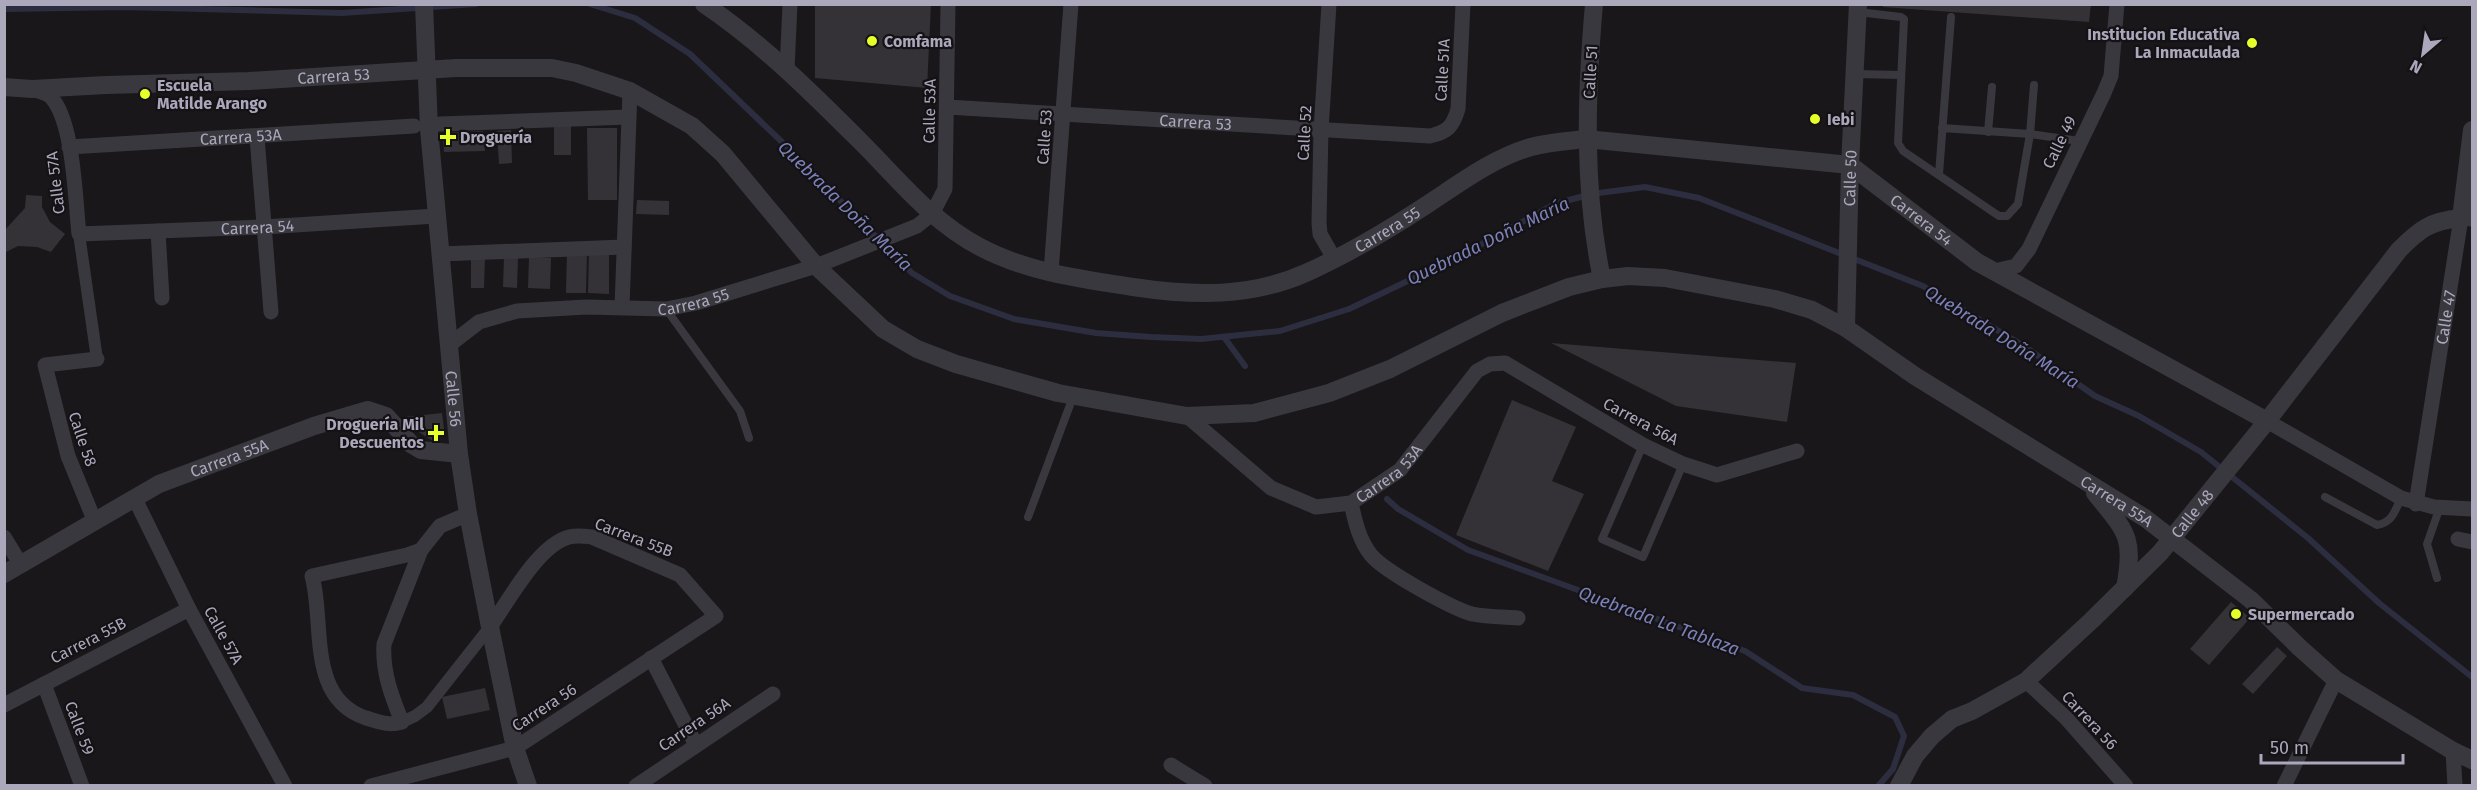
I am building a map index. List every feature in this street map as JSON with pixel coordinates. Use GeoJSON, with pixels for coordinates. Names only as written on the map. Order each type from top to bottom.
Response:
{"type":"FeatureCollection","features":[{"type":"Feature","properties":{"kind":"street","name":"Calle 56"},"geometry":{"type":"LineString","coordinates":[[424,4],[436,216],[459,454],[468,514],[515,748],[528,786]]}},
{"type":"Feature","properties":{"kind":"street","name":"Carrera 55"},"geometry":{"type":"LineString","coordinates":[[704,4],[787,70],[932,214],[949,228],[980,247],[1014,262],[1051,272],[1173,293],[1215,294],[1252,291],[1288,282],[1335,260],[1394,226],[1475,173],[1530,148],[1587,145],[1850,174]]}},
{"type":"Feature","properties":{"kind":"street"},"geometry":{"type":"LineString","coordinates":[[787,70],[790,4]]}},
{"type":"Feature","properties":{"kind":"street","name":"Calle 53A"},"geometry":{"type":"LineString","coordinates":[[932,214],[946,183],[948,4]]}},
{"type":"Feature","properties":{"kind":"street","name":"Calle 53"},"geometry":{"type":"LineString","coordinates":[[1051,272],[1071,4]]}},
{"type":"Feature","properties":{"kind":"street","name":"Calle 52"},"geometry":{"type":"LineString","coordinates":[[1329,4],[1321,130],[1319,223],[1320,234],[1335,260]]}},
{"type":"Feature","properties":{"kind":"street","name":"Calle 51A"},"geometry":{"type":"LineString","coordinates":[[1445,133],[1454,123],[1458,109],[1463,4]]}},
{"type":"Feature","properties":{"kind":"street","name":"Calle 51"},"geometry":{"type":"LineString","coordinates":[[1594,4],[1587,145],[1597,253],[1602,279]]}},
{"type":"Feature","properties":{"kind":"street","name":"Calle 49"},"geometry":{"type":"LineString","coordinates":[[1994,271],[2016,266],[2029,249],[2111,76],[2117,4]]}},
{"type":"Feature","properties":{"kind":"street","name":"Calle 50"},"geometry":{"type":"LineString","coordinates":[[1847,322],[1850,174],[1858,8]]}},
{"type":"Feature","properties":{"kind":"street","name":"Carrera 53"},"geometry":{"type":"LineString","coordinates":[[32,89],[249,81],[456,68],[552,68],[603,80],[630,91],[692,126],[723,154],[816,266],[883,328],[917,349],[956,364],[1073,396],[1187,416]]}},
{"type":"Feature","properties":{"kind":"street"},"geometry":{"type":"LineString","coordinates":[[4,87],[32,89]]}},
{"type":"Feature","properties":{"kind":"street","name":"Calle 57A"},"geometry":{"type":"LineString","coordinates":[[32,89],[49,95],[63,116],[97,359]]}},
{"type":"Feature","properties":{"kind":"street"},"geometry":{"type":"LineString","coordinates":[[622,307],[630,91]]}},
{"type":"Feature","properties":{"kind":"street","name":"Carrera 53"},"geometry":{"type":"LineString","coordinates":[[947,107],[1063,116],[1430,136],[1445,133]]}},
{"type":"Feature","properties":{"kind":"street"},"geometry":{"type":"LineString","coordinates":[[440,124],[628,117]]}},
{"type":"Feature","properties":{"kind":"street","name":"Carrera 53A"},"geometry":{"type":"LineString","coordinates":[[69,147],[414,126]]}},
{"type":"Feature","properties":{"kind":"street","name":"Calle 47"},"geometry":{"type":"LineString","coordinates":[[2416,504],[2467,218],[2472,130]]}},
{"type":"Feature","properties":{"kind":"street"},"geometry":{"type":"LineString","coordinates":[[257,137],[271,312]]}},
{"type":"Feature","properties":{"kind":"street","name":"Carrera 54"},"geometry":{"type":"LineString","coordinates":[[1850,174],[1977,262],[2267,421]]}},
{"type":"Feature","properties":{"kind":"street","name":"Carrera 55"},"geometry":{"type":"LineString","coordinates":[[448,346],[480,322],[517,310],[622,307],[666,309],[696,303],[816,266],[910,230],[932,214]]}},
{"type":"Feature","properties":{"kind":"street","name":"Carrera 54"},"geometry":{"type":"LineString","coordinates":[[79,234],[264,227],[436,216]]}},
{"type":"Feature","properties":{"kind":"street","name":"Calle 48"},"geometry":{"type":"LineString","coordinates":[[1899,786],[1915,756],[1932,736],[1952,719],[1972,711],[2026,681],[2125,588],[2173,538],[2399,250],[2421,229],[2441,220],[2467,218]]}},
{"type":"Feature","properties":{"kind":"street"},"geometry":{"type":"LineString","coordinates":[[158,231],[162,298]]}},
{"type":"Feature","properties":{"kind":"street"},"geometry":{"type":"LineString","coordinates":[[440,254],[624,247]]}},
{"type":"Feature","properties":{"kind":"street","name":"Carrera 55A"},"geometry":{"type":"LineString","coordinates":[[1187,416],[1254,413],[1329,393],[1390,369],[1502,314],[1569,287],[1602,279],[1628,276],[1665,278],[1793,304],[1847,322],[1915,376],[2173,538],[2251,600],[2336,680],[2453,751],[2472,760]]}},
{"type":"Feature","properties":{"kind":"street","name":"Calle 58"},"geometry":{"type":"LineString","coordinates":[[95,522],[68,456],[45,365],[97,359]]}},
{"type":"Feature","properties":{"kind":"street","name":"Carrera 56A"},"geometry":{"type":"LineString","coordinates":[[1477,371],[1490,364],[1505,363],[1643,445],[1683,464],[1717,475],[1797,451]]}},
{"type":"Feature","properties":{"kind":"street","name":"Carrera 53A"},"geometry":{"type":"LineString","coordinates":[[1187,416],[1271,488],[1316,507],[1351,503],[1400,470],[1477,371]]}},
{"type":"Feature","properties":{"kind":"street","name":"Carrera 55A"},"geometry":{"type":"LineString","coordinates":[[4,574],[159,484],[314,426],[368,410],[386,416],[411,444],[421,450],[459,454]]}},
{"type":"Feature","properties":{"kind":"street"},"geometry":{"type":"LineString","coordinates":[[2267,421],[2401,498],[2416,504],[2472,509]]}},
{"type":"Feature","properties":{"kind":"street"},"geometry":{"type":"LineString","coordinates":[[2086,482],[2122,527],[2130,545],[2125,588]]}},
{"type":"Feature","properties":{"kind":"street","name":"Calle 57A"},"geometry":{"type":"LineString","coordinates":[[135,499],[189,609],[285,786]]}},
{"type":"Feature","properties":{"kind":"street"},"geometry":{"type":"LineString","coordinates":[[1351,503],[1358,532],[1372,556],[1408,582],[1452,606],[1473,614],[1518,618]]}},
{"type":"Feature","properties":{"kind":"street"},"geometry":{"type":"LineString","coordinates":[[402,722],[388,686],[382,658],[384,644],[421,550],[440,526],[468,514]]}},
{"type":"Feature","properties":{"kind":"street","name":"Carrera 55B"},"geometry":{"type":"LineString","coordinates":[[490,627],[531,569],[552,546],[568,537],[580,536],[592,537],[680,575],[716,616]]}},
{"type":"Feature","properties":{"kind":"street"},"geometry":{"type":"LineString","coordinates":[[4,537],[21,566]]}},
{"type":"Feature","properties":{"kind":"street"},"geometry":{"type":"LineString","coordinates":[[421,550],[312,576],[319,655],[326,680],[342,703],[360,716],[389,726],[416,716],[427,707],[490,627]]}},
{"type":"Feature","properties":{"kind":"street","name":"Carrera 55B"},"geometry":{"type":"LineString","coordinates":[[4,705],[189,609]]}},
{"type":"Feature","properties":{"kind":"street","name":"Carrera 56"},"geometry":{"type":"LineString","coordinates":[[371,786],[422,779],[515,748],[716,616]]}},
{"type":"Feature","properties":{"kind":"street"},"geometry":{"type":"LineString","coordinates":[[651,658],[696,745]]}},
{"type":"Feature","properties":{"kind":"street"},"geometry":{"type":"LineString","coordinates":[[2284,786],[2336,680]]}},
{"type":"Feature","properties":{"kind":"street","name":"Carrera 56"},"geometry":{"type":"LineString","coordinates":[[2026,681],[2066,718],[2126,786]]}},
{"type":"Feature","properties":{"kind":"street","name":"Calle 59"},"geometry":{"type":"LineString","coordinates":[[44,684],[82,786]]}},
{"type":"Feature","properties":{"kind":"street","name":"Carrera 56A"},"geometry":{"type":"LineString","coordinates":[[636,786],[773,693]]}},
{"type":"Feature","properties":{"kind":"street"},"geometry":{"type":"LineString","coordinates":[[2453,751],[2455,786]]}},
{"type":"Feature","properties":{"kind":"street"},"geometry":{"type":"LineString","coordinates":[[1171,765],[1205,786]]}},
{"type":"Feature","properties":{"kind":"lane"},"geometry":{"type":"LineString","coordinates":[[1858,8],[1902,16],[1904,20],[1898,143],[1904,151],[1999,216],[2007,216],[2018,204],[2030,134],[2034,85]]}},
{"type":"Feature","properties":{"kind":"lane"},"geometry":{"type":"LineString","coordinates":[[1939,174],[1951,17]]}},
{"type":"Feature","properties":{"kind":"lane"},"geometry":{"type":"LineString","coordinates":[[1855,74],[1900,75]]}},
{"type":"Feature","properties":{"kind":"lane"},"geometry":{"type":"LineString","coordinates":[[1988,132],[1992,87]]}},
{"type":"Feature","properties":{"kind":"lane"},"geometry":{"type":"LineString","coordinates":[[1942,128],[2030,134],[2079,141]]}},
{"type":"Feature","properties":{"kind":"lane"},"geometry":{"type":"LineString","coordinates":[[666,309],[740,411],[750,438]]}},
{"type":"Feature","properties":{"kind":"lane"},"geometry":{"type":"LineString","coordinates":[[1028,518],[1073,396]]}},
{"type":"Feature","properties":{"kind":"lane"},"geometry":{"type":"LineString","coordinates":[[1643,445],[1602,539],[1643,557],[1683,464]]}},
{"type":"Feature","properties":{"kind":"lane"},"geometry":{"type":"LineString","coordinates":[[2325,497],[2377,525],[2388,522],[2401,498]]}},
{"type":"Feature","properties":{"kind":"lane"},"geometry":{"type":"LineString","coordinates":[[2437,578],[2427,544],[2440,507]]}},
{"type":"Feature","properties":{"kind":"building","name":"Comfama"},"geometry":{"type":"Polygon","coordinates":[[[815,4],[931,4],[927,88],[815,78],[815,4]]]}},
{"type":"Feature","properties":{"kind":"building"},"geometry":{"type":"Polygon","coordinates":[[[1883,4],[2091,4],[2089,22],[1883,7],[1883,4]]]}},
{"type":"Feature","properties":{"kind":"building"},"geometry":{"type":"Polygon","coordinates":[[[554,125],[571,126],[571,155],[554,155],[554,125]]]}},
{"type":"Feature","properties":{"kind":"building"},"geometry":{"type":"Polygon","coordinates":[[[587,128],[617,128],[617,200],[588,200],[587,128]]]}},
{"type":"Feature","properties":{"kind":"building"},"geometry":{"type":"Polygon","coordinates":[[[511,130],[512,163],[499,164],[497,131],[511,130]]]}},
{"type":"Feature","properties":{"kind":"building"},"geometry":{"type":"Polygon","coordinates":[[[483,131],[485,151],[444,152],[443,133],[483,131]]]}},
{"type":"Feature","properties":{"kind":"building"},"geometry":{"type":"Polygon","coordinates":[[[26,195],[42,196],[42,207],[50,222],[65,234],[51,252],[37,247],[18,246],[4,253],[4,231],[25,208],[26,195]]]}},
{"type":"Feature","properties":{"kind":"building"},"geometry":{"type":"Polygon","coordinates":[[[637,200],[669,201],[669,215],[636,214],[637,200]]]}},
{"type":"Feature","properties":{"kind":"building"},"geometry":{"type":"Polygon","coordinates":[[[567,250],[587,250],[586,293],[566,293],[567,250]]]}},
{"type":"Feature","properties":{"kind":"building"},"geometry":{"type":"Polygon","coordinates":[[[589,250],[609,251],[609,294],[588,293],[589,250]]]}},
{"type":"Feature","properties":{"kind":"building"},"geometry":{"type":"Polygon","coordinates":[[[504,256],[518,257],[517,288],[503,287],[504,256]]]}},
{"type":"Feature","properties":{"kind":"building"},"geometry":{"type":"Polygon","coordinates":[[[529,257],[551,258],[550,289],[528,288],[529,257]]]}},
{"type":"Feature","properties":{"kind":"building"},"geometry":{"type":"Polygon","coordinates":[[[471,258],[485,258],[484,288],[471,288],[471,258]]]}},
{"type":"Feature","properties":{"kind":"building"},"geometry":{"type":"Polygon","coordinates":[[[1551,343],[1796,363],[1787,422],[1676,406],[1551,343]]]}},
{"type":"Feature","properties":{"kind":"building"},"geometry":{"type":"Polygon","coordinates":[[[1512,400],[1576,427],[1552,481],[1584,494],[1548,571],[1456,535],[1512,400]]]}},
{"type":"Feature","properties":{"kind":"building"},"geometry":{"type":"Polygon","coordinates":[[[442,413],[444,429],[435,442],[417,431],[404,417],[442,413]]]}},
{"type":"Feature","properties":{"kind":"building"},"geometry":{"type":"Polygon","coordinates":[[[2231,602],[2250,618],[2209,665],[2190,649],[2231,602]]]}},
{"type":"Feature","properties":{"kind":"building"},"geometry":{"type":"Polygon","coordinates":[[[2277,647],[2287,656],[2253,694],[2242,684],[2277,647]]]}},
{"type":"Feature","properties":{"kind":"building"},"geometry":{"type":"Polygon","coordinates":[[[485,688],[490,710],[447,719],[442,697],[485,688]]]}},
{"type":"Feature","properties":{"kind":"waterway","name":"Quebrada Doña María"},"geometry":{"type":"LineString","coordinates":[[4,9],[125,7],[342,13],[476,4]]}},
{"type":"Feature","properties":{"kind":"waterway","name":"Quebrada Doña María"},"geometry":{"type":"LineString","coordinates":[[590,4],[635,18],[690,54],[781,141],[912,273],[950,296],[1014,319],[1096,333],[1151,337],[1201,339],[1280,331],[1349,309],[1460,256],[1555,204],[1591,194],[1645,187],[1699,198],[1923,286],[2024,346],[2095,396],[2139,416],[2201,452],[2308,538],[2379,603],[2472,677]]}},
{"type":"Feature","properties":{"kind":"waterway","name":"Quebrada La Tablaza"},"geometry":{"type":"LineString","coordinates":[[1224,337],[1245,366]]}},
{"type":"Feature","properties":{"kind":"waterway","name":"Quebrada La Tablaza"},"geometry":{"type":"LineString","coordinates":[[1387,499],[1398,509],[1468,550],[1745,651],[1802,688],[1853,695],[1895,717],[1904,736],[1893,769],[1878,786]]}},
{"type":"Feature","properties":{"kind":"place","name":"Comfama"},"geometry":{"type":"Point","coordinates":[872,41]}},
{"type":"Feature","properties":{"kind":"place","name":"Institucion Educativa La Inmaculada"},"geometry":{"type":"Point","coordinates":[2252,43]}},
{"type":"Feature","properties":{"kind":"place","name":"Escuela Matilde Arango"},"geometry":{"type":"Point","coordinates":[145,94]}},
{"type":"Feature","properties":{"kind":"place","name":"Iebi"},"geometry":{"type":"Point","coordinates":[1815,119]}},
{"type":"Feature","properties":{"kind":"place","name":"Droguería"},"geometry":{"type":"Point","coordinates":[448,137]}},
{"type":"Feature","properties":{"kind":"place","name":"Droguería Mil Descuentos"},"geometry":{"type":"Point","coordinates":[436,433]}},
{"type":"Feature","properties":{"kind":"place","name":"Supermercado"},"geometry":{"type":"Point","coordinates":[2236,614]}}]}
